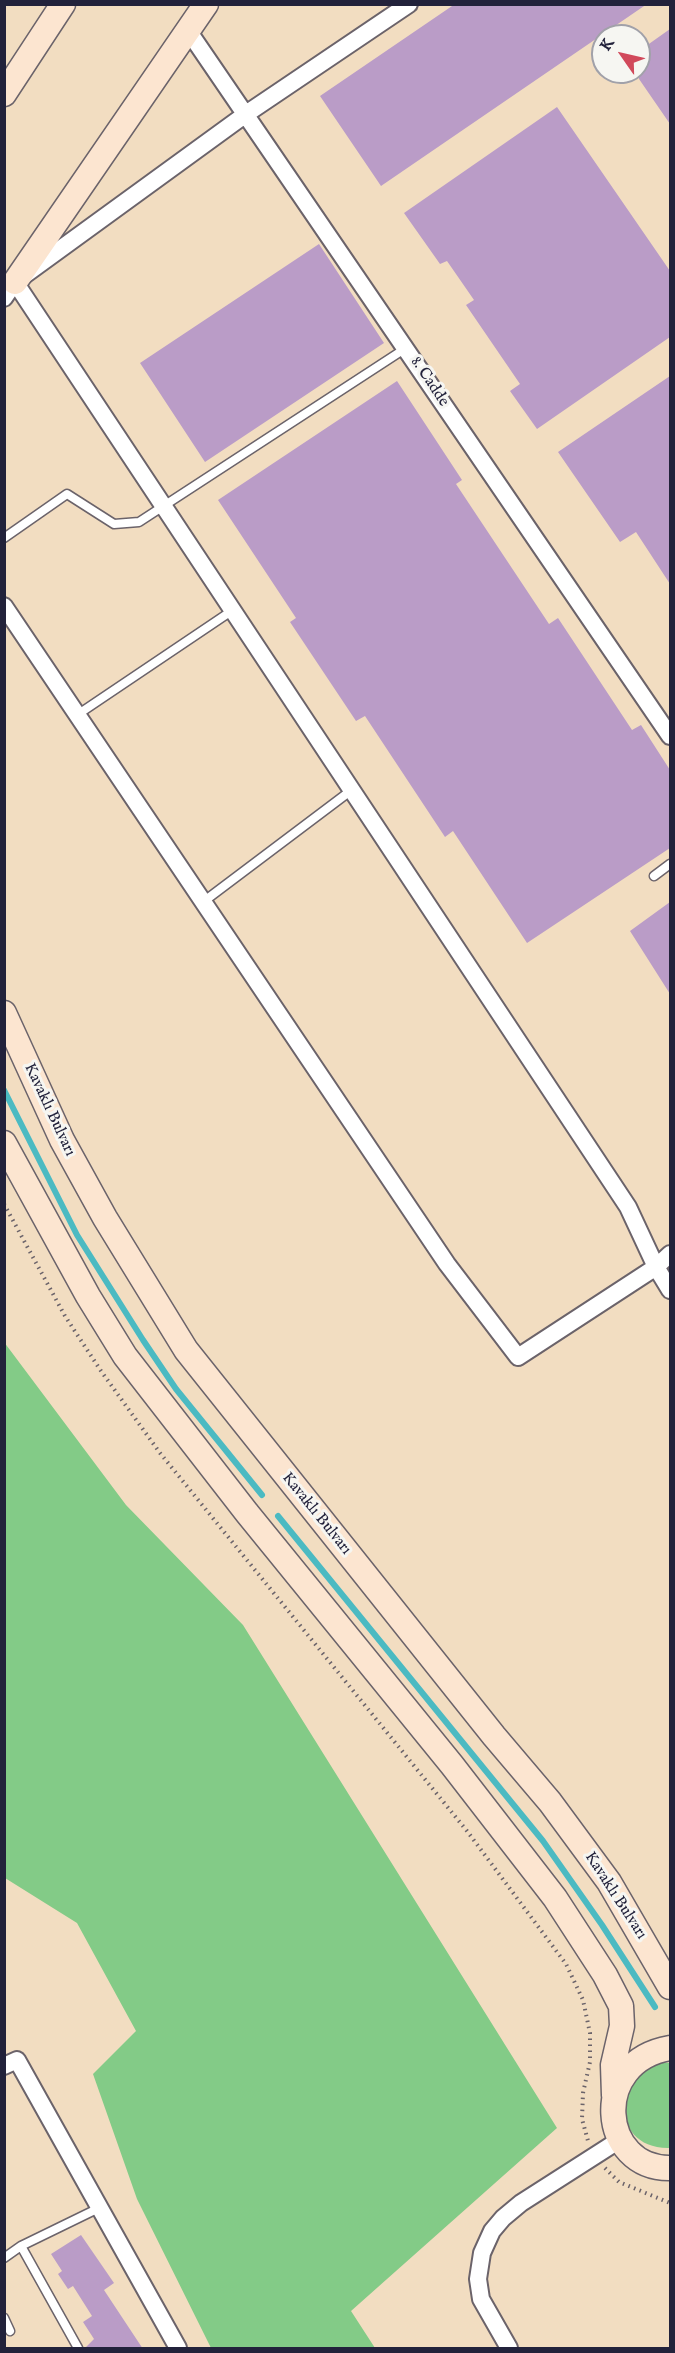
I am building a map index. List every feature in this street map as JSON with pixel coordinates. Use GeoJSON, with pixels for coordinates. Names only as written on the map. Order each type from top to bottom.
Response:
{"type":"FeatureCollection","features":[{"type":"Feature","properties":{"kind":"main road"},"geometry":{"type":"LineString","coordinates":[[7,85],[63,4]]}},
{"type":"Feature","properties":{"kind":"main road"},"geometry":{"type":"LineString","coordinates":[[10,290],[206,4]]}},
{"type":"Feature","properties":{"kind":"main road","name":"Kavaklı Bulvarı"},"geometry":{"type":"LineString","coordinates":[[4,1013],[62,1140],[105,1218],[186,1350],[494,1736],[550,1802],[609,1882],[670,1987]]}},
{"type":"Feature","properties":{"kind":"main road"},"geometry":{"type":"LineString","coordinates":[[4,1143],[88,1296],[125,1356],[247,1513],[452,1765],[555,1898],[605,1975],[621,2006],[622,2026],[613,2065],[613,2115],[621,2139],[630,2152],[647,2163],[669,2169]]}},
{"type":"Feature","properties":{"kind":"main road"},"geometry":{"type":"LineString","coordinates":[[614,2095],[622,2076],[636,2061],[653,2051],[670,2048]]}},
{"type":"Feature","properties":{"kind":"street"},"geometry":{"type":"LineString","coordinates":[[409,4],[246,114],[10,290],[165,507],[353,789],[628,1207],[656,1267],[670,1290]]}},
{"type":"Feature","properties":{"kind":"street","name":"8. Cadde"},"geometry":{"type":"LineString","coordinates":[[187,29],[670,736]]}},
{"type":"Feature","properties":{"kind":"street"},"geometry":{"type":"LineString","coordinates":[[4,606],[447,1264],[518,1357],[656,1267],[670,1254]]}},
{"type":"Feature","properties":{"kind":"street"},"geometry":{"type":"LineString","coordinates":[[4,2066],[17,2060],[178,2349]]}},
{"type":"Feature","properties":{"kind":"street"},"geometry":{"type":"LineString","coordinates":[[508,2349],[481,2299],[478,2279],[482,2253],[492,2231],[503,2218],[621,2139]]}},
{"type":"Feature","properties":{"kind":"lane"},"geometry":{"type":"LineString","coordinates":[[4,538],[68,494],[114,524],[139,522],[406,348]]}},
{"type":"Feature","properties":{"kind":"lane"},"geometry":{"type":"LineString","coordinates":[[77,715],[233,610]]}},
{"type":"Feature","properties":{"kind":"lane"},"geometry":{"type":"LineString","coordinates":[[203,902],[353,789]]}},
{"type":"Feature","properties":{"kind":"lane"},"geometry":{"type":"LineString","coordinates":[[654,876],[670,864]]}},
{"type":"Feature","properties":{"kind":"lane"},"geometry":{"type":"LineString","coordinates":[[4,2258],[21,2246],[99,2208]]}},
{"type":"Feature","properties":{"kind":"lane"},"geometry":{"type":"LineString","coordinates":[[21,2246],[78,2349]]}},
{"type":"Feature","properties":{"kind":"lane"},"geometry":{"type":"LineString","coordinates":[[4,2318],[10,2331]]}},
{"type":"Feature","properties":{"kind":"path"},"geometry":{"type":"LineString","coordinates":[[4,1204],[65,1316],[100,1371],[160,1453],[467,1831],[566,1964],[583,2000],[590,2033],[590,2062],[582,2119],[588,2142],[619,2182],[670,2203]]}},
{"type":"Feature","properties":{"kind":"green space"},"geometry":{"type":"Polygon","coordinates":[[[4,1342],[126,1505],[243,1625],[557,2128],[351,2311],[375,2348],[211,2348],[137,2199],[93,2074],[136,2031],[77,1923],[5,1878],[4,1342]]]}},
{"type":"Feature","properties":{"kind":"green space"},"geometry":{"type":"Polygon","coordinates":[[[670,2063],[670,2148],[649,2145],[634,2135],[626,2121],[624,2104],[627,2088],[636,2074],[651,2065],[670,2063]]]}},
{"type":"Feature","properties":{"kind":"building"},"geometry":{"type":"Polygon","coordinates":[[[455,4],[647,4],[618,24],[591,24],[591,42],[381,186],[320,96],[455,4]]]}},
{"type":"Feature","properties":{"kind":"building"},"geometry":{"type":"Polygon","coordinates":[[[670,29],[670,124],[642,84],[651,84],[651,42],[670,29]]]}},
{"type":"Feature","properties":{"kind":"building"},"geometry":{"type":"Polygon","coordinates":[[[557,107],[670,271],[670,337],[537,429],[510,391],[520,384],[466,305],[474,300],[447,261],[440,264],[404,213],[557,107]]]}},
{"type":"Feature","properties":{"kind":"building"},"geometry":{"type":"Polygon","coordinates":[[[319,244],[384,343],[205,462],[140,363],[319,244]]]}},
{"type":"Feature","properties":{"kind":"building"},"geometry":{"type":"Polygon","coordinates":[[[670,376],[670,584],[636,532],[620,542],[558,452],[670,376]]]}},
{"type":"Feature","properties":{"kind":"building"},"geometry":{"type":"Polygon","coordinates":[[[397,381],[462,480],[456,484],[549,624],[558,618],[632,730],[641,725],[670,770],[670,848],[527,943],[453,831],[445,837],[365,716],[356,721],[290,622],[296,618],[218,500],[397,381]]]}},
{"type":"Feature","properties":{"kind":"building"},"geometry":{"type":"Polygon","coordinates":[[[670,902],[670,994],[630,931],[670,902]]]}},
{"type":"Feature","properties":{"kind":"building"},"geometry":{"type":"Polygon","coordinates":[[[81,2235],[114,2283],[104,2290],[143,2349],[84,2349],[94,2339],[83,2322],[92,2316],[73,2286],[68,2289],[58,2274],[62,2271],[51,2254],[81,2235]]]}},
{"type":"Feature","properties":{"kind":"waterway"},"geometry":{"type":"LineString","coordinates":[[4,1090],[77,1235],[143,1340],[176,1389],[262,1495]]}},
{"type":"Feature","properties":{"kind":"waterway"},"geometry":{"type":"LineString","coordinates":[[278,1516],[543,1841],[602,1925],[655,2007]]}}]}
